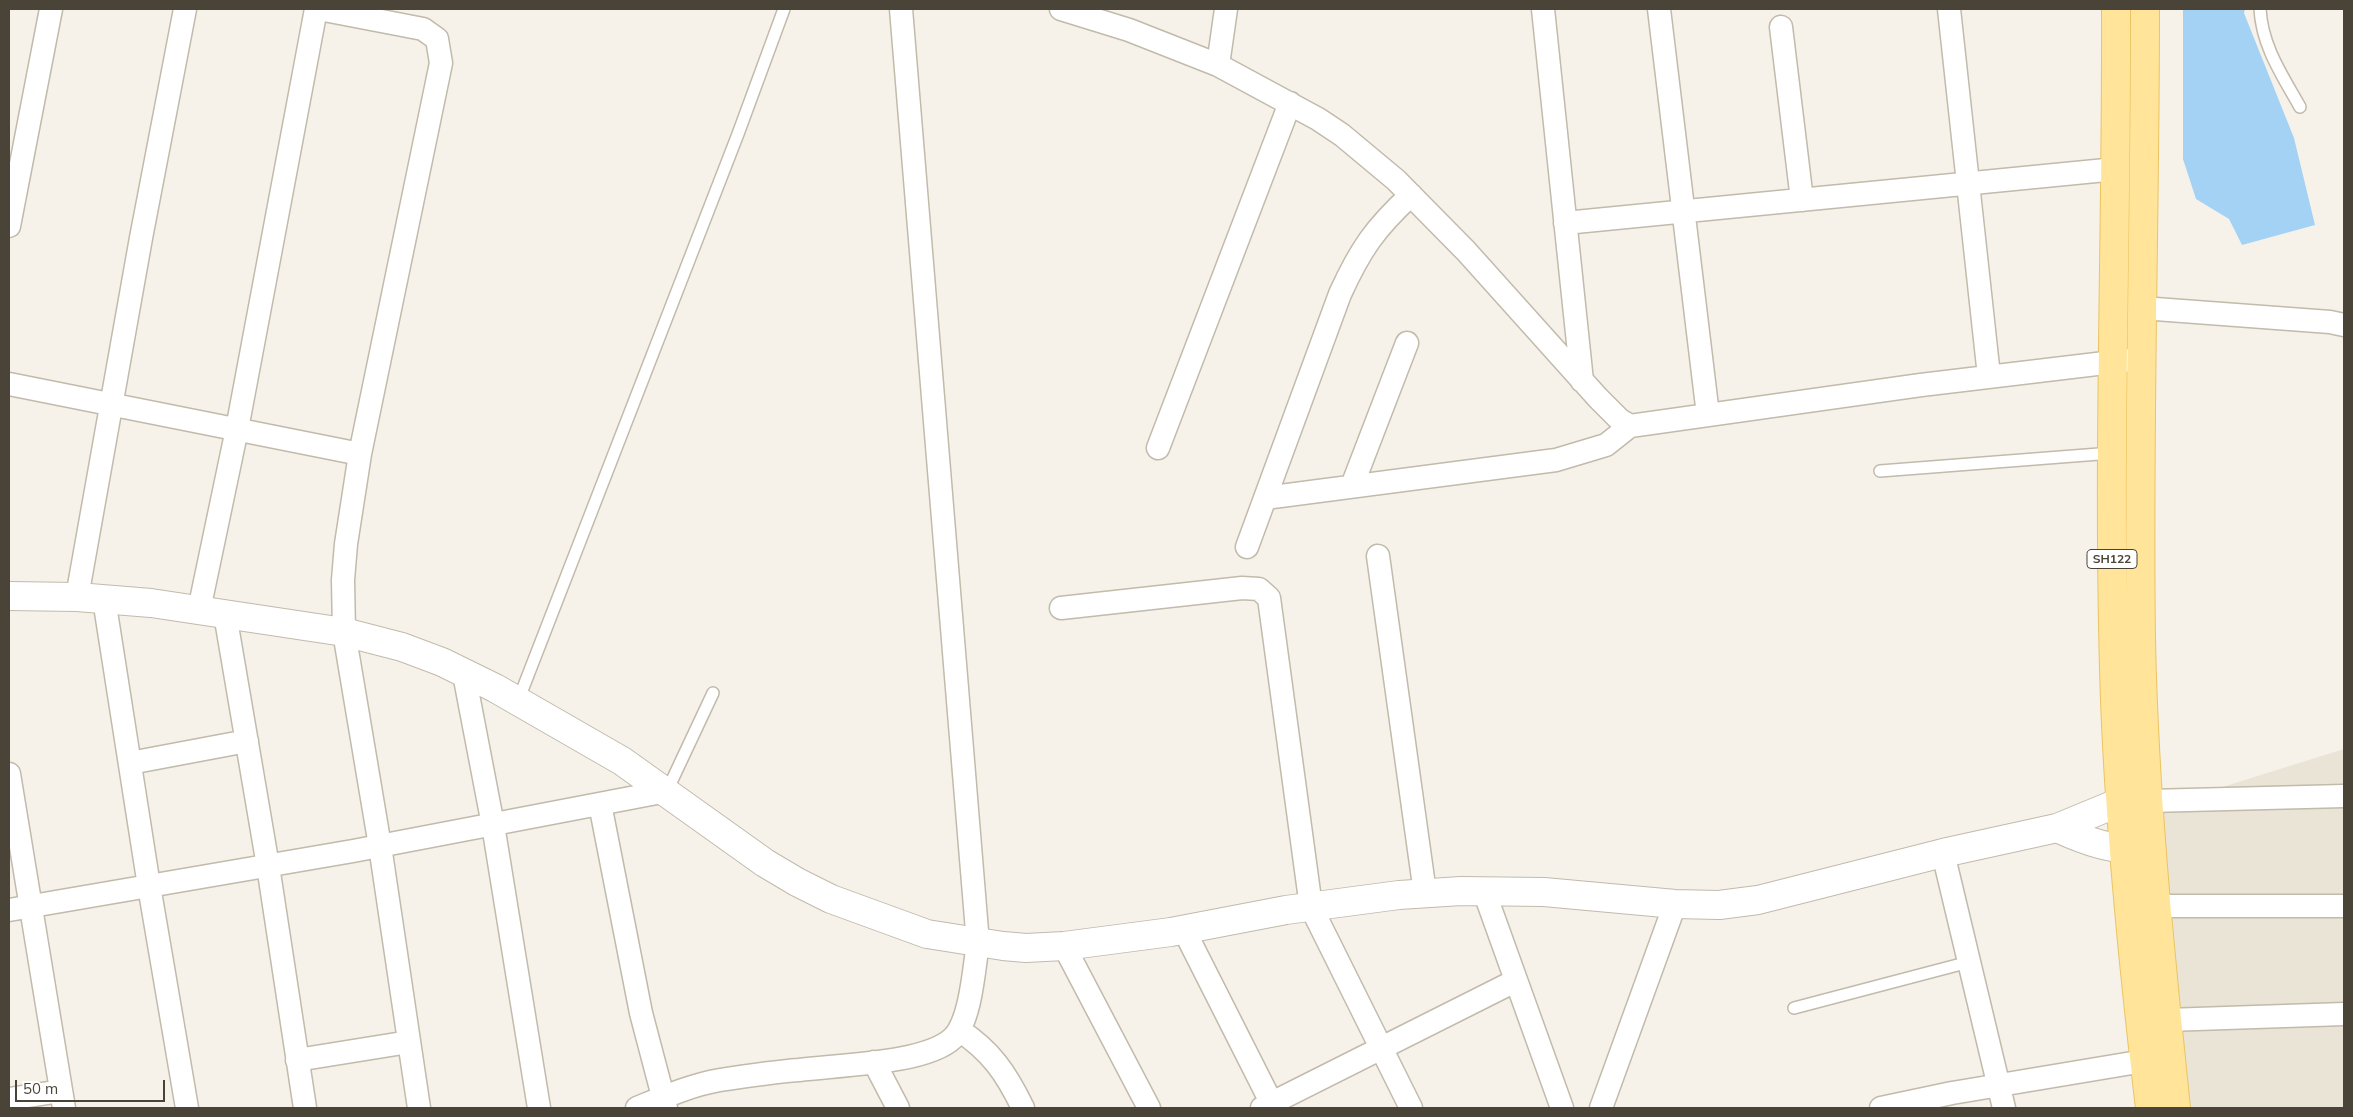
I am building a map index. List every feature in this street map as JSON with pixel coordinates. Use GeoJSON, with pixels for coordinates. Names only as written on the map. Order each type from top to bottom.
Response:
{"type":"FeatureCollection","features":[{"type":"Feature","properties":{"kind":"main road","name":"SH122"},"geometry":{"type":"LineString","coordinates":[[2116,9],[2113,600],[2120,802],[2150,1108]]}},
{"type":"Feature","properties":{"kind":"main road","name":"SH122"},"geometry":{"type":"LineString","coordinates":[[2145,9],[2141,359],[2141,643],[2149,801],[2176,1108]]}},
{"type":"Feature","properties":{"kind":"street"},"geometry":{"type":"LineString","coordinates":[[9,226],[51,9]]}},
{"type":"Feature","properties":{"kind":"street"},"geometry":{"type":"LineString","coordinates":[[185,9],[111,404],[91,598],[130,763],[187,1108]]}},
{"type":"Feature","properties":{"kind":"street"},"geometry":{"type":"LineString","coordinates":[[305,1108],[247,741],[212,612],[237,429],[318,9],[423,29],[437,39],[441,62],[360,454],[346,544],[343,580],[344,632],[380,846],[419,1108]]}},
{"type":"Feature","properties":{"kind":"street"},"geometry":{"type":"LineString","coordinates":[[637,1108],[664,1103],[718,1081],[874,1062],[918,1054],[942,1046],[954,1037],[965,1015],[978,943],[901,9]]}},
{"type":"Feature","properties":{"kind":"street"},"geometry":{"type":"LineString","coordinates":[[1061,9],[1085,12],[1218,64],[1290,103],[1342,135],[1411,195],[1466,251],[1582,380],[1620,420],[1630,426]]}},
{"type":"Feature","properties":{"kind":"street"},"geometry":{"type":"LineString","coordinates":[[1218,64],[1226,9]]}},
{"type":"Feature","properties":{"kind":"street"},"geometry":{"type":"LineString","coordinates":[[1543,9],[1582,380]]}},
{"type":"Feature","properties":{"kind":"street"},"geometry":{"type":"LineString","coordinates":[[1659,9],[1708,415]]}},
{"type":"Feature","properties":{"kind":"street"},"geometry":{"type":"LineString","coordinates":[[1949,9],[1989,376]]}},
{"type":"Feature","properties":{"kind":"street"},"geometry":{"type":"LineString","coordinates":[[1782,27],[1802,200]]}},
{"type":"Feature","properties":{"kind":"street"},"geometry":{"type":"LineString","coordinates":[[1158,448],[1290,103]]}},
{"type":"Feature","properties":{"kind":"street"},"geometry":{"type":"LineString","coordinates":[[1565,223],[2116,169]]}},
{"type":"Feature","properties":{"kind":"street"},"geometry":{"type":"LineString","coordinates":[[1247,547],[1352,266],[1376,229],[1411,195]]}},
{"type":"Feature","properties":{"kind":"street"},"geometry":{"type":"LineString","coordinates":[[2142,308],[2321,321],[2344,325]]}},
{"type":"Feature","properties":{"kind":"street"},"geometry":{"type":"LineString","coordinates":[[1352,486],[1407,344]]}},
{"type":"Feature","properties":{"kind":"street"},"geometry":{"type":"LineString","coordinates":[[1265,498],[1556,460],[1606,446],[1630,426],[1989,376],[2141,359]]}},
{"type":"Feature","properties":{"kind":"street"},"geometry":{"type":"LineString","coordinates":[[9,384],[360,454]]}},
{"type":"Feature","properties":{"kind":"street"},"geometry":{"type":"LineString","coordinates":[[1378,556],[1425,893]]}},
{"type":"Feature","properties":{"kind":"street"},"geometry":{"type":"LineString","coordinates":[[1061,608],[1242,588],[1259,589],[1269,598],[1311,907],[1411,1108]]}},
{"type":"Feature","properties":{"kind":"street"},"geometry":{"type":"LineString","coordinates":[[9,596],[91,598],[212,612],[344,632],[402,647],[442,662],[518,701],[622,760],[668,791],[765,863],[831,899],[904,926],[944,938],[1026,948],[1064,946],[1184,930],[1311,907],[1425,893],[1484,891],[1544,892],[1675,904],[1719,905],[1758,900],[1943,853],[2057,828],[2120,802],[2344,796]]}},
{"type":"Feature","properties":{"kind":"street"},"geometry":{"type":"LineString","coordinates":[[464,674],[493,825],[539,1108]]}},
{"type":"Feature","properties":{"kind":"street"},"geometry":{"type":"LineString","coordinates":[[130,763],[247,741]]}},
{"type":"Feature","properties":{"kind":"street"},"geometry":{"type":"LineString","coordinates":[[9,774],[20,909],[62,1100],[9,1099]]}},
{"type":"Feature","properties":{"kind":"street"},"geometry":{"type":"LineString","coordinates":[[20,909],[380,846],[668,791]]}},
{"type":"Feature","properties":{"kind":"street"},"geometry":{"type":"LineString","coordinates":[[600,804],[641,1013],[664,1103]]}},
{"type":"Feature","properties":{"kind":"street"},"geometry":{"type":"LineString","coordinates":[[2057,828],[2095,843],[2124,850],[2153,848]]}},
{"type":"Feature","properties":{"kind":"street"},"geometry":{"type":"LineString","coordinates":[[1943,853],[2004,1108]]}},
{"type":"Feature","properties":{"kind":"street"},"geometry":{"type":"LineString","coordinates":[[1484,891],[1562,1108]]}},
{"type":"Feature","properties":{"kind":"street"},"geometry":{"type":"LineString","coordinates":[[1601,1108],[1675,904]]}},
{"type":"Feature","properties":{"kind":"street"},"geometry":{"type":"LineString","coordinates":[[2157,906],[2344,906]]}},
{"type":"Feature","properties":{"kind":"street"},"geometry":{"type":"LineString","coordinates":[[1184,930],[1269,1107],[1380,1047],[1515,981]]}},
{"type":"Feature","properties":{"kind":"street"},"geometry":{"type":"LineString","coordinates":[[1064,946],[1149,1108]]}},
{"type":"Feature","properties":{"kind":"street"},"geometry":{"type":"LineString","coordinates":[[2167,1020],[2344,1014]]}},
{"type":"Feature","properties":{"kind":"street"},"geometry":{"type":"LineString","coordinates":[[959,1030],[978,1043],[994,1058],[1012,1086],[1023,1108]]}},
{"type":"Feature","properties":{"kind":"street"},"geometry":{"type":"LineString","coordinates":[[297,1060],[409,1042]]}},
{"type":"Feature","properties":{"kind":"street"},"geometry":{"type":"LineString","coordinates":[[1895,1107],[1999,1086],[2144,1061]]}},
{"type":"Feature","properties":{"kind":"street"},"geometry":{"type":"LineString","coordinates":[[874,1062],[898,1108]]}},
{"type":"Feature","properties":{"kind":"lane"},"geometry":{"type":"LineString","coordinates":[[518,701],[731,153],[784,9]]}},
{"type":"Feature","properties":{"kind":"lane"},"geometry":{"type":"LineString","coordinates":[[2260,9],[2263,36],[2269,52],[2300,107]]}},
{"type":"Feature","properties":{"kind":"lane"},"geometry":{"type":"LineString","coordinates":[[1880,471],[2113,454]]}},
{"type":"Feature","properties":{"kind":"lane"},"geometry":{"type":"LineString","coordinates":[[668,791],[713,693]]}},
{"type":"Feature","properties":{"kind":"lane"},"geometry":{"type":"LineString","coordinates":[[1794,1008],[1969,962]]}},
{"type":"Feature","properties":{"kind":"shaded area"},"geometry":{"type":"Polygon","coordinates":[[[2344,749],[2344,1108],[2176,1108],[2152,809],[2344,749]]]}},
{"type":"Feature","properties":{"kind":"water"},"geometry":{"type":"Polygon","coordinates":[[[2183,9],[2245,9],[2244,13],[2294,138],[2315,225],[2242,245],[2229,219],[2196,199],[2183,159],[2183,9]]]}}]}
